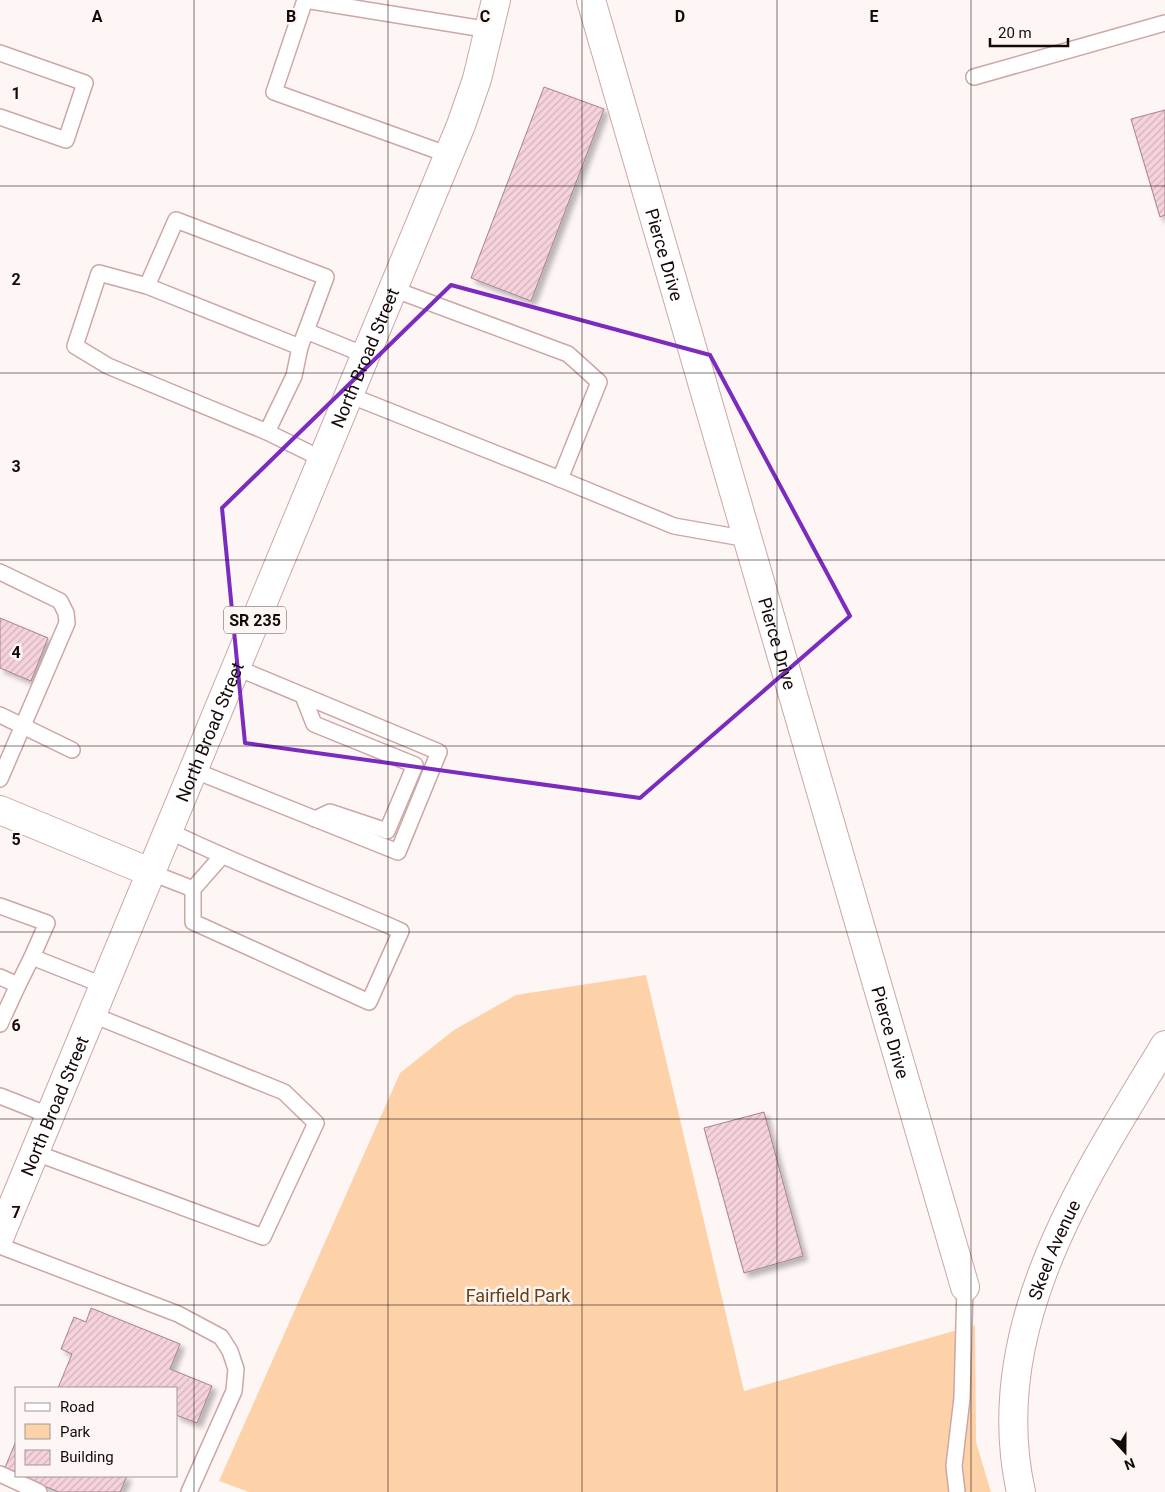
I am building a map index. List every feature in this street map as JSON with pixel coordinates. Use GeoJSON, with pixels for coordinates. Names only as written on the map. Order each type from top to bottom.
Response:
{"type":"FeatureCollection","features":[{"type":"Feature","properties":{"kind":"street","name":"North Broad Street"},"geometry":{"type":"LineString","coordinates":[[0,1236],[448,155],[477,79],[496,0]]}},
{"type":"Feature","properties":{"kind":"street","name":"Pierce Drive"},"geometry":{"type":"LineString","coordinates":[[591,0],[965,1287]]}},
{"type":"Feature","properties":{"kind":"street"},"geometry":{"type":"LineString","coordinates":[[0,810],[152,873]]}},
{"type":"Feature","properties":{"kind":"street","name":"Skeel Avenue"},"geometry":{"type":"LineString","coordinates":[[1019,1484],[1014,1444],[1013,1399],[1019,1349],[1033,1296],[1054,1245],[1085,1183],[1165,1045]]}},
{"type":"Feature","properties":{"kind":"lane"},"geometry":{"type":"LineString","coordinates":[[448,155],[274,92],[305,0],[490,30]]}},
{"type":"Feature","properties":{"kind":"lane"},"geometry":{"type":"LineString","coordinates":[[974,77],[1165,23]]}},
{"type":"Feature","properties":{"kind":"lane"},"geometry":{"type":"LineString","coordinates":[[0,53],[85,83],[66,140],[0,117]]}},
{"type":"Feature","properties":{"kind":"lane"},"geometry":{"type":"LineString","coordinates":[[147,286],[176,220],[326,277],[300,347],[294,376],[268,432]]}},
{"type":"Feature","properties":{"kind":"lane"},"geometry":{"type":"LineString","coordinates":[[300,347],[147,286],[99,273],[75,346],[108,366],[268,432],[322,459]]}},
{"type":"Feature","properties":{"kind":"lane"},"geometry":{"type":"LineString","coordinates":[[393,289],[568,354],[599,382],[560,479]]}},
{"type":"Feature","properties":{"kind":"lane"},"geometry":{"type":"LineString","coordinates":[[306,331],[365,356]]}},
{"type":"Feature","properties":{"kind":"lane"},"geometry":{"type":"LineString","coordinates":[[348,395],[674,526],[748,539]]}},
{"type":"Feature","properties":{"kind":"lane"},"geometry":{"type":"LineString","coordinates":[[0,572],[60,601],[66,613],[67,622],[0,779]]}},
{"type":"Feature","properties":{"kind":"lane"},"geometry":{"type":"LineString","coordinates":[[193,770],[398,852],[439,752],[235,666]]}},
{"type":"Feature","properties":{"kind":"lane"},"geometry":{"type":"LineString","coordinates":[[303,696],[314,724],[415,765],[387,831],[330,812],[315,819]]}},
{"type":"Feature","properties":{"kind":"lane"},"geometry":{"type":"LineString","coordinates":[[0,715],[72,750]]}},
{"type":"Feature","properties":{"kind":"lane"},"geometry":{"type":"LineString","coordinates":[[169,831],[221,857],[319,894],[401,931],[369,1002],[193,922],[194,889],[221,857]]}},
{"type":"Feature","properties":{"kind":"lane"},"geometry":{"type":"LineString","coordinates":[[152,873],[194,889]]}},
{"type":"Feature","properties":{"kind":"lane"},"geometry":{"type":"LineString","coordinates":[[0,906],[47,924],[0,1024]]}},
{"type":"Feature","properties":{"kind":"lane"},"geometry":{"type":"LineString","coordinates":[[32,957],[105,986]]}},
{"type":"Feature","properties":{"kind":"lane"},"geometry":{"type":"LineString","coordinates":[[0,977],[18,984]]}},
{"type":"Feature","properties":{"kind":"lane"},"geometry":{"type":"LineString","coordinates":[[36,1153],[263,1237],[316,1123],[284,1092],[93,1014]]}},
{"type":"Feature","properties":{"kind":"lane"},"geometry":{"type":"LineString","coordinates":[[0,1096],[51,1116]]}},
{"type":"Feature","properties":{"kind":"lane"},"geometry":{"type":"LineString","coordinates":[[0,1246],[178,1314],[221,1337],[230,1351],[236,1368],[234,1391],[190,1492]]}},
{"type":"Feature","properties":{"kind":"lane"},"geometry":{"type":"LineString","coordinates":[[956,1492],[954,1466],[962,1398],[965,1287]]}},
{"type":"Feature","properties":{"kind":"lane"},"geometry":{"type":"LineString","coordinates":[[0,1474],[39,1492]]}},
{"type":"Feature","properties":{"kind":"highlighted area"},"geometry":{"type":"Polygon","coordinates":[[[451,285],[710,355],[850,616],[640,798],[245,743],[222,508],[451,285]]]}},
{"type":"Feature","properties":{"kind":"green space","name":"Fairfield Park"},"geometry":{"type":"Polygon","coordinates":[[[646,975],[744,1391],[975,1325],[976,1442],[991,1492],[249,1492],[219,1481],[400,1073],[454,1030],[516,995],[646,975]]]}},
{"type":"Feature","properties":{"kind":"building"},"geometry":{"type":"Polygon","coordinates":[[[544,87],[604,109],[531,301],[471,278],[544,87]]]}},
{"type":"Feature","properties":{"kind":"building"},"geometry":{"type":"Polygon","coordinates":[[[1165,110],[1165,215],[1160,217],[1131,119],[1165,110]]]}},
{"type":"Feature","properties":{"kind":"building"},"geometry":{"type":"Polygon","coordinates":[[[0,618],[48,638],[31,681],[0,668],[0,618]]]}},
{"type":"Feature","properties":{"kind":"building"},"geometry":{"type":"Polygon","coordinates":[[[764,1112],[803,1256],[744,1273],[704,1128],[764,1112]]]}},
{"type":"Feature","properties":{"kind":"building"},"geometry":{"type":"Polygon","coordinates":[[[91,1308],[180,1344],[170,1369],[212,1386],[197,1423],[178,1416],[178,1387],[58,1387],[72,1354],[61,1349],[74,1317],[86,1322],[91,1308]]]}},
{"type":"Feature","properties":{"kind":"building"},"geometry":{"type":"Polygon","coordinates":[[[15,1443],[15,1475],[4,1470],[15,1443]]]}},
{"type":"Feature","properties":{"kind":"building"},"geometry":{"type":"Polygon","coordinates":[[[22,1477],[127,1477],[120,1492],[59,1492],[22,1477]]]}}]}
